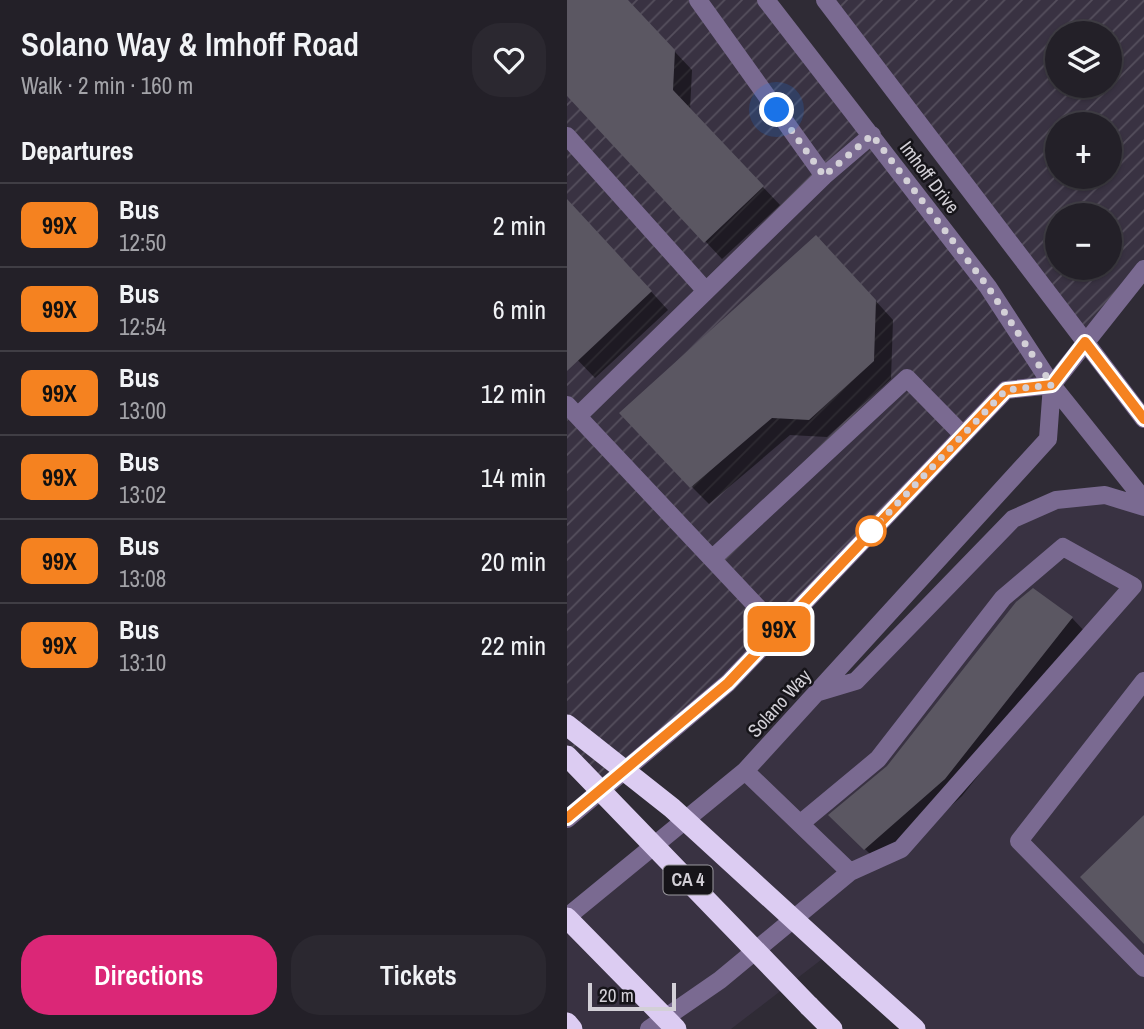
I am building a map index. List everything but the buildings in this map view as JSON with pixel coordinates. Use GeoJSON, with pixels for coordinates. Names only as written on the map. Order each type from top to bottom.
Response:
{"type":"FeatureCollection","features":[{"type":"Feature","properties":{"kind":"highway"},"geometry":{"type":"LineString","coordinates":[[567,725],[672,808],[915,1029]]}},
{"type":"Feature","properties":{"kind":"highway","name":"CA 4"},"geometry":{"type":"LineString","coordinates":[[567,756],[832,1029]]}},
{"type":"Feature","properties":{"kind":"highway"},"geometry":{"type":"LineString","coordinates":[[567,917],[676,1029]]}},
{"type":"Feature","properties":{"kind":"highway"},"geometry":{"type":"LineString","coordinates":[[567,1023],[572,1029]]}},
{"type":"Feature","properties":{"kind":"street"},"geometry":{"type":"LineString","coordinates":[[698,0],[824,176]]}},
{"type":"Feature","properties":{"kind":"street","name":"Imhoff Drive"},"geometry":{"type":"LineString","coordinates":[[766,0],[988,287],[1052,385],[1144,500]]}},
{"type":"Feature","properties":{"kind":"street","name":"Imhoff Drive"},"geometry":{"type":"LineString","coordinates":[[825,0],[1144,419]]}},
{"type":"Feature","properties":{"kind":"street"},"geometry":{"type":"LineString","coordinates":[[779,629],[573,410],[706,291],[824,176],[872,135]]}},
{"type":"Feature","properties":{"kind":"street"},"geometry":{"type":"LineString","coordinates":[[567,136],[706,291]]}},
{"type":"Feature","properties":{"kind":"street"},"geometry":{"type":"LineString","coordinates":[[567,818],[718,692],[1006,390],[1052,385],[1144,269]]}},
{"type":"Feature","properties":{"kind":"street"},"geometry":{"type":"LineString","coordinates":[[713,557],[907,379],[963,433]]}},
{"type":"Feature","properties":{"kind":"street","name":"Solano Way"},"geometry":{"type":"LineString","coordinates":[[567,917],[745,771],[1048,439],[1052,385]]}},
{"type":"Feature","properties":{"kind":"street"},"geometry":{"type":"LineString","coordinates":[[816,693],[856,681],[1013,519],[1056,500],[1105,495],[1144,506]]}},
{"type":"Feature","properties":{"kind":"street"},"geometry":{"type":"LineString","coordinates":[[649,1029],[720,980],[850,872],[901,849],[1133,586],[1063,547],[1003,598],[878,759],[801,823]]}},
{"type":"Feature","properties":{"kind":"street"},"geometry":{"type":"LineString","coordinates":[[1144,681],[1019,841],[1144,968]]}},
{"type":"Feature","properties":{"kind":"street"},"geometry":{"type":"LineString","coordinates":[[745,771],[850,872]]}},
{"type":"Feature","properties":{"kind":"shaded area"},"geometry":{"type":"Polygon","coordinates":[[[567,0],[766,0],[1052,385],[1006,390],[739,672],[601,790],[567,756],[567,0]]]}},
{"type":"Feature","properties":{"kind":"shaded area"},"geometry":{"type":"Polygon","coordinates":[[[825,0],[1144,0],[1144,269],[1085,342],[825,0]]]}},
{"type":"Feature","properties":{"kind":"shaded area"},"geometry":{"type":"Polygon","coordinates":[[[1056,500],[1144,507],[1144,1029],[915,1029],[830,953],[731,1029],[567,1029],[567,917],[745,771],[816,693],[856,681],[1013,519],[1056,500]]]}},
{"type":"Feature","properties":{"kind":"bus line","name":"99X"},"geometry":{"type":"LineString","coordinates":[[567,818],[728,683],[1006,390],[1052,385],[1085,342],[1144,419]]}},
{"type":"Feature","properties":{"kind":"route"},"geometry":{"type":"LineString","coordinates":[[777,110],[824,176],[872,135],[988,287],[1052,385],[1006,390],[871,531]]}}]}
